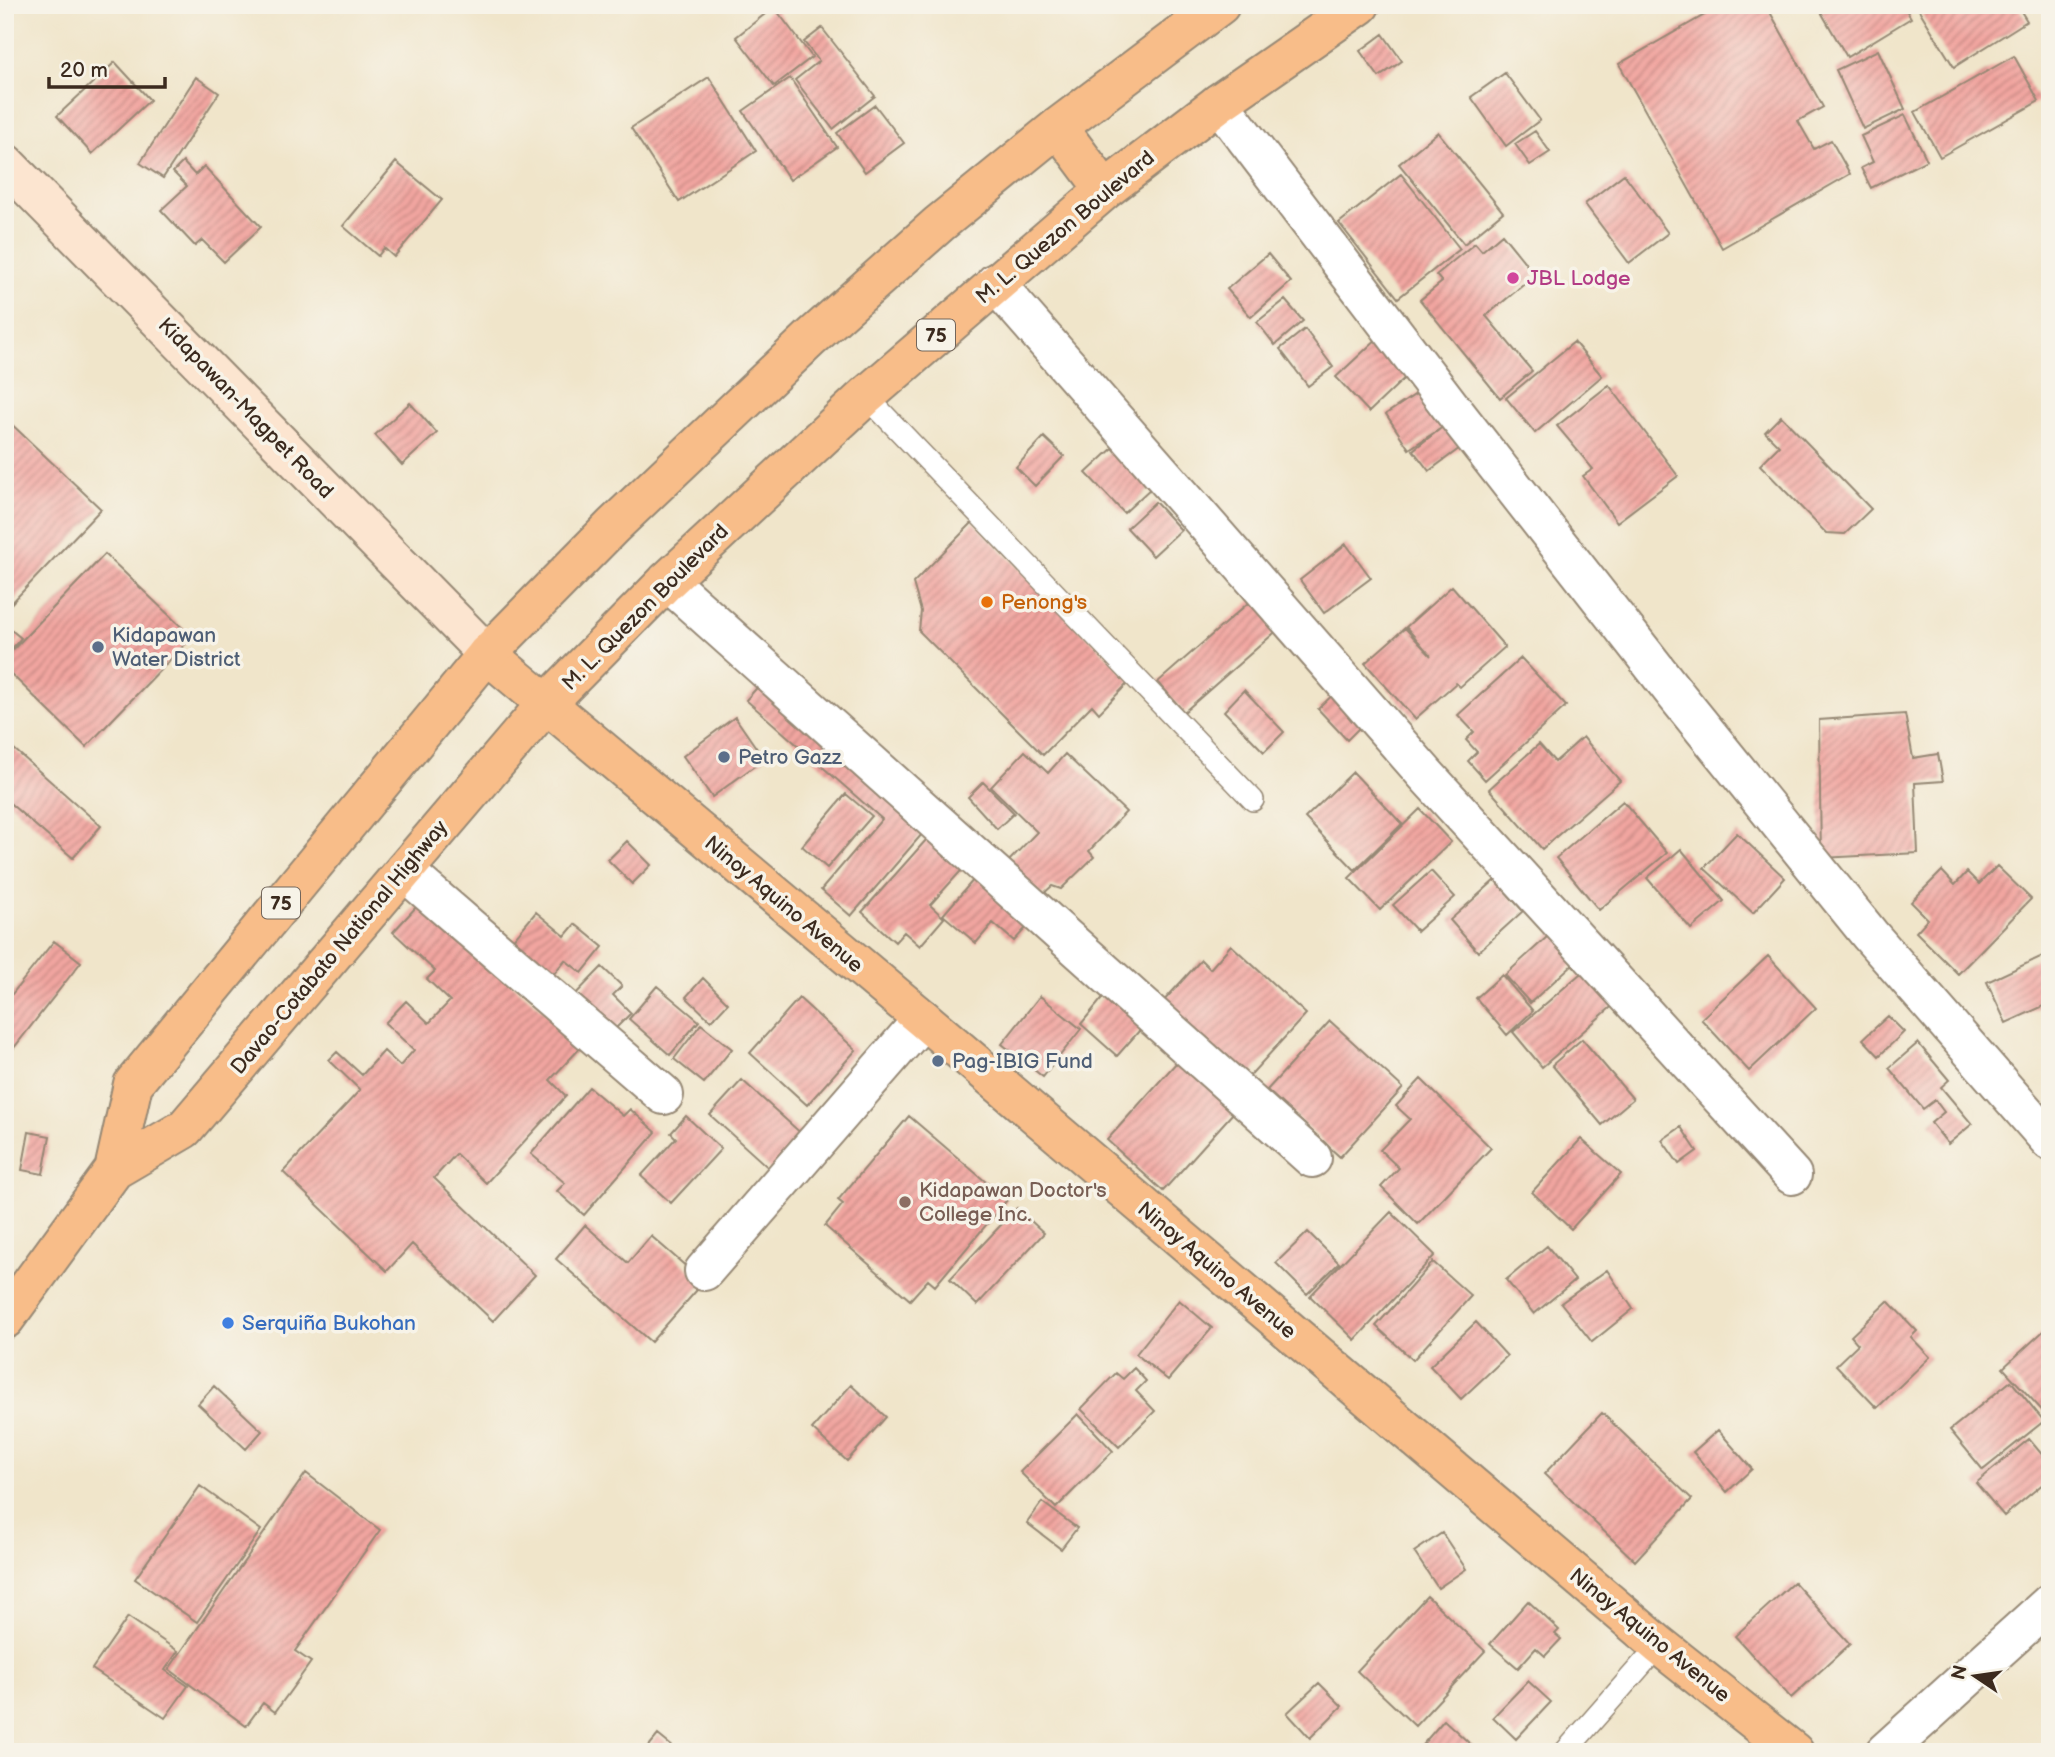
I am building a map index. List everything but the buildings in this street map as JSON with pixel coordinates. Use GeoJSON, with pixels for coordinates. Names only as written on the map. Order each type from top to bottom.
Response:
{"type":"FeatureCollection","features":[{"type":"Feature","properties":{"kind":"main road","name":"75"},"geometry":{"type":"LineString","coordinates":[[487,654],[613,526],[811,338],[939,224],[1058,127],[1220,5]]}},
{"type":"Feature","properties":{"kind":"main road","name":"M. L. Quezon Boulevard"},"geometry":{"type":"LineString","coordinates":[[546,704],[667,581],[866,396],[995,283],[1104,190],[1220,103],[1360,5]]}},
{"type":"Feature","properties":{"kind":"main road"},"geometry":{"type":"LineString","coordinates":[[1058,127],[1104,190]]}},
{"type":"Feature","properties":{"kind":"main road","name":"Kidapawan-Magpet Road"},"geometry":{"type":"LineString","coordinates":[[5,163],[487,654]]}},
{"type":"Feature","properties":{"kind":"main road","name":"Ninoy Aquino Avenue"},"geometry":{"type":"LineString","coordinates":[[487,654],[923,1019],[1659,1645],[1794,1752]]}},
{"type":"Feature","properties":{"kind":"main road","name":"Davao-Cotabato National Highway"},"geometry":{"type":"LineString","coordinates":[[114,1170],[133,1084],[487,654]]}},
{"type":"Feature","properties":{"kind":"main road","name":"Davao-Cotabato National Highway"},"geometry":{"type":"LineString","coordinates":[[5,1319],[114,1170],[184,1129],[546,704]]}},
{"type":"Feature","properties":{"kind":"street"},"geometry":{"type":"LineString","coordinates":[[1220,103],[1450,406],[1676,695],[1870,935],[2050,1141]]}},
{"type":"Feature","properties":{"kind":"street"},"geometry":{"type":"LineString","coordinates":[[995,283],[1426,775],[1792,1175]]}},
{"type":"Feature","properties":{"kind":"street"},"geometry":{"type":"LineString","coordinates":[[667,581],[1312,1158]]}},
{"type":"Feature","properties":{"kind":"street"},"geometry":{"type":"LineString","coordinates":[[404,871],[664,1095]]}},
{"type":"Feature","properties":{"kind":"street"},"geometry":{"type":"LineString","coordinates":[[704,1271],[923,1019]]}},
{"type":"Feature","properties":{"kind":"street"},"geometry":{"type":"LineString","coordinates":[[1885,1752],[2050,1603]]}},
{"type":"Feature","properties":{"kind":"lane"},"geometry":{"type":"LineString","coordinates":[[866,396],[1252,800]]}},
{"type":"Feature","properties":{"kind":"lane"},"geometry":{"type":"LineString","coordinates":[[1565,1752],[1659,1645]]}},
{"type":"Feature","properties":{"kind":"place","name":"JBL Lodge"},"geometry":{"type":"Point","coordinates":[1513,278]}},
{"type":"Feature","properties":{"kind":"place","name":"Penong's"},"geometry":{"type":"Point","coordinates":[987,602]}},
{"type":"Feature","properties":{"kind":"place","name":"Kidapawan Water District"},"geometry":{"type":"Point","coordinates":[98,647]}},
{"type":"Feature","properties":{"kind":"place","name":"Petro Gazz"},"geometry":{"type":"Point","coordinates":[724,757]}},
{"type":"Feature","properties":{"kind":"place","name":"Pag-IBIG Fund"},"geometry":{"type":"Point","coordinates":[938,1061]}},
{"type":"Feature","properties":{"kind":"place","name":"Kidapawan Doctor's College Inc."},"geometry":{"type":"Point","coordinates":[905,1202]}},
{"type":"Feature","properties":{"kind":"place","name":"Serquiña Bukohan"},"geometry":{"type":"Point","coordinates":[228,1323]}}]}
